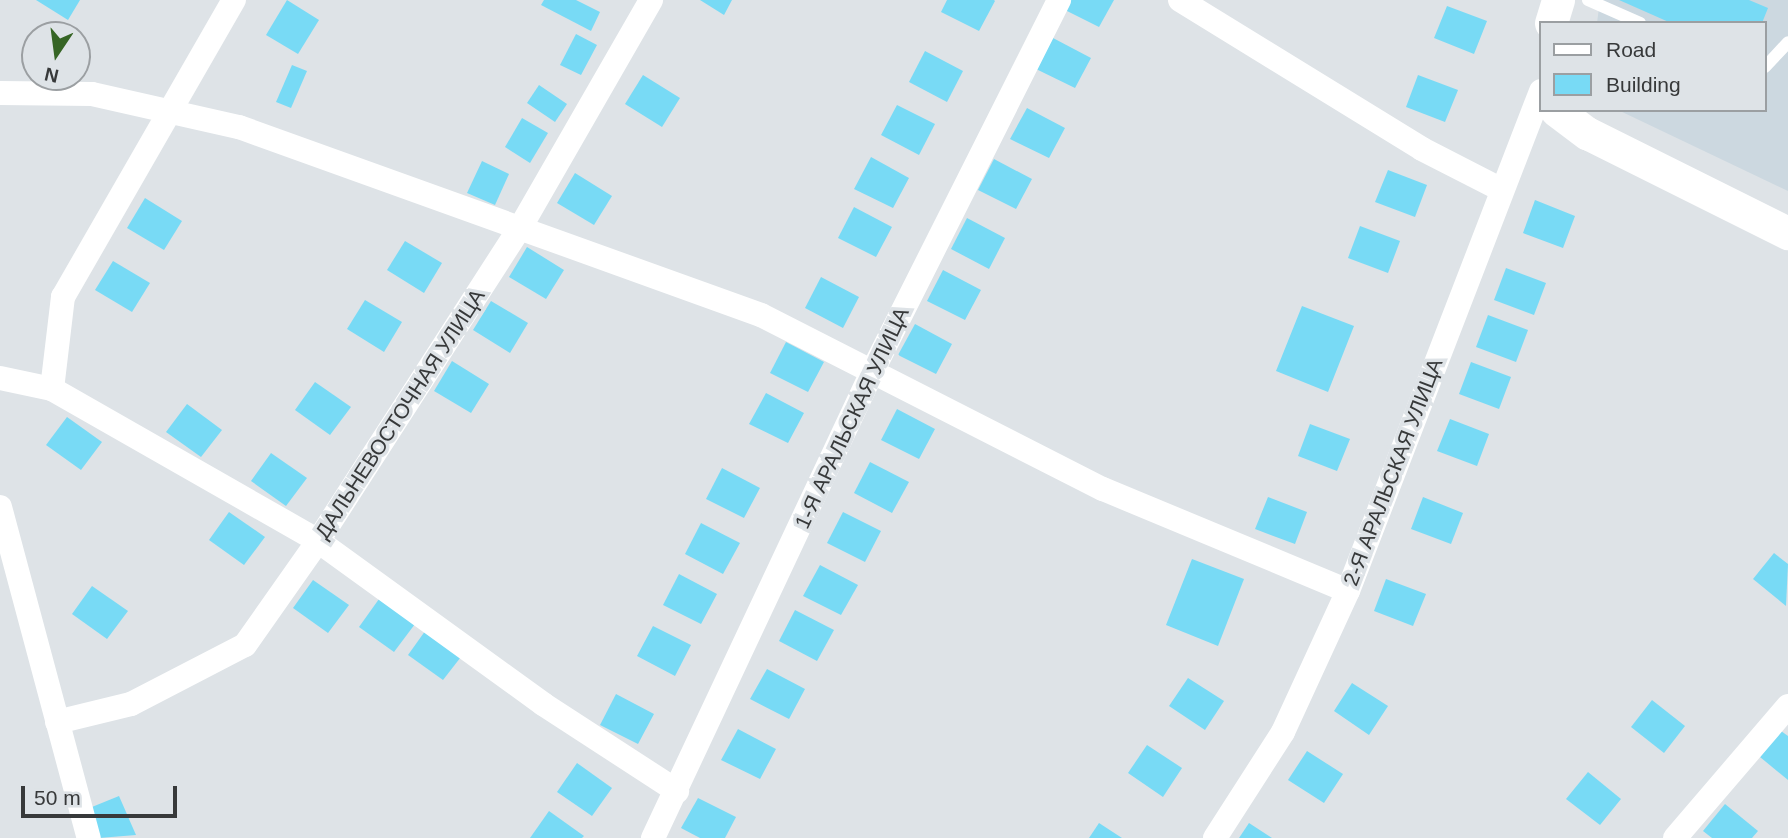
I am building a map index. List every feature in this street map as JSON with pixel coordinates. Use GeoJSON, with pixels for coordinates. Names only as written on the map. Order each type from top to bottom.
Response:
{"type":"FeatureCollection","features":[{"type":"Feature","properties":{"kind":"street"},"geometry":{"type":"LineString","coordinates":[[52,389],[63,297],[172,115],[234,0]]}},
{"type":"Feature","properties":{"kind":"street","name":"ДАЛЬНЕВОСТОЧНАЯ УЛИЦА"},"geometry":{"type":"LineString","coordinates":[[57,722],[131,704],[245,645],[318,541],[520,228],[650,0]]}},
{"type":"Feature","properties":{"kind":"street","name":"1-Я АРАЛЬСКАЯ УЛИЦА"},"geometry":{"type":"LineString","coordinates":[[653,838],[677,792],[874,368],[1059,0]]}},
{"type":"Feature","properties":{"kind":"street"},"geometry":{"type":"LineString","coordinates":[[1181,0],[1422,149],[1500,189]]}},
{"type":"Feature","properties":{"kind":"street"},"geometry":{"type":"LineString","coordinates":[[1552,21],[1558,0]]}},
{"type":"Feature","properties":{"kind":"street"},"geometry":{"type":"LineString","coordinates":[[0,93],[92,94],[172,115],[239,127],[761,315],[874,368],[1103,489],[1348,591]]}},
{"type":"Feature","properties":{"kind":"street","name":"2-Я АРАЛЬСКАЯ УЛИЦА"},"geometry":{"type":"LineString","coordinates":[[1215,838],[1283,732],[1348,591],[1500,189],[1540,93]]}},
{"type":"Feature","properties":{"kind":"street"},"geometry":{"type":"LineString","coordinates":[[1559,112],[1587,133],[1788,233]]}},
{"type":"Feature","properties":{"kind":"street"},"geometry":{"type":"LineString","coordinates":[[0,378],[52,389],[318,541],[543,704],[677,792]]}},
{"type":"Feature","properties":{"kind":"street"},"geometry":{"type":"LineString","coordinates":[[0,507],[89,838]]}},
{"type":"Feature","properties":{"kind":"street"},"geometry":{"type":"LineString","coordinates":[[1675,838],[1788,706]]}},
{"type":"Feature","properties":{"kind":"lane"},"geometry":{"type":"LineString","coordinates":[[1588,0],[1635,21]]}},
{"type":"Feature","properties":{"kind":"lane"},"geometry":{"type":"LineString","coordinates":[[1767,65],[1788,42]]}},
{"type":"Feature","properties":{"kind":"shaded area"},"geometry":{"type":"Polygon","coordinates":[[[1600,0],[1788,0],[1788,191],[1622,112],[1767,112],[1767,21],[1597,21],[1600,0]]]}},
{"type":"Feature","properties":{"kind":"building"},"geometry":{"type":"Polygon","coordinates":[[[36,0],[80,0],[68,20],[36,0]]]}},
{"type":"Feature","properties":{"kind":"building"},"geometry":{"type":"Polygon","coordinates":[[[287,0],[319,20],[298,54],[266,35],[287,0]]]}},
{"type":"Feature","properties":{"kind":"building"},"geometry":{"type":"Polygon","coordinates":[[[544,0],[576,0],[600,12],[591,31],[541,5],[544,0]]]}},
{"type":"Feature","properties":{"kind":"building"},"geometry":{"type":"Polygon","coordinates":[[[700,0],[732,0],[724,15],[700,0]]]}},
{"type":"Feature","properties":{"kind":"building"},"geometry":{"type":"Polygon","coordinates":[[[947,0],[995,1],[979,31],[941,12],[947,0]]]}},
{"type":"Feature","properties":{"kind":"building"},"geometry":{"type":"Polygon","coordinates":[[[1065,0],[1114,0],[1099,27],[1061,8],[1065,0]]]}},
{"type":"Feature","properties":{"kind":"building"},"geometry":{"type":"Polygon","coordinates":[[[1619,0],[1749,0],[1768,8],[1763,21],[1666,21],[1619,0]]]}},
{"type":"Feature","properties":{"kind":"building"},"geometry":{"type":"Polygon","coordinates":[[[1447,6],[1487,21],[1474,54],[1434,38],[1447,6]]]}},
{"type":"Feature","properties":{"kind":"building"},"geometry":{"type":"Polygon","coordinates":[[[576,34],[597,45],[581,75],[560,65],[576,34]]]}},
{"type":"Feature","properties":{"kind":"building"},"geometry":{"type":"Polygon","coordinates":[[[1053,38],[1091,58],[1075,88],[1036,69],[1053,38]]]}},
{"type":"Feature","properties":{"kind":"building"},"geometry":{"type":"Polygon","coordinates":[[[925,51],[963,71],[947,102],[909,82],[925,51]]]}},
{"type":"Feature","properties":{"kind":"building"},"geometry":{"type":"Polygon","coordinates":[[[292,65],[307,71],[291,108],[276,102],[292,65]]]}},
{"type":"Feature","properties":{"kind":"building"},"geometry":{"type":"Polygon","coordinates":[[[643,75],[680,98],[662,127],[625,104],[643,75]]]}},
{"type":"Feature","properties":{"kind":"building"},"geometry":{"type":"Polygon","coordinates":[[[1418,75],[1458,90],[1445,122],[1406,107],[1418,75]]]}},
{"type":"Feature","properties":{"kind":"building"},"geometry":{"type":"Polygon","coordinates":[[[539,85],[567,104],[555,122],[527,103],[539,85]]]}},
{"type":"Feature","properties":{"kind":"building"},"geometry":{"type":"Polygon","coordinates":[[[897,105],[935,124],[919,155],[881,135],[897,105]]]}},
{"type":"Feature","properties":{"kind":"building"},"geometry":{"type":"Polygon","coordinates":[[[1027,108],[1065,128],[1049,158],[1010,139],[1027,108]]]}},
{"type":"Feature","properties":{"kind":"building"},"geometry":{"type":"Polygon","coordinates":[[[522,118],[548,133],[530,163],[505,147],[522,118]]]}},
{"type":"Feature","properties":{"kind":"building"},"geometry":{"type":"Polygon","coordinates":[[[871,157],[909,178],[893,208],[854,189],[871,157]]]}},
{"type":"Feature","properties":{"kind":"building"},"geometry":{"type":"Polygon","coordinates":[[[994,159],[1032,179],[1016,209],[978,190],[994,159]]]}},
{"type":"Feature","properties":{"kind":"building"},"geometry":{"type":"Polygon","coordinates":[[[482,161],[509,174],[495,205],[467,193],[482,161]]]}},
{"type":"Feature","properties":{"kind":"building"},"geometry":{"type":"Polygon","coordinates":[[[1388,170],[1427,185],[1415,217],[1375,202],[1388,170]]]}},
{"type":"Feature","properties":{"kind":"building"},"geometry":{"type":"Polygon","coordinates":[[[575,173],[612,196],[594,225],[557,203],[575,173]]]}},
{"type":"Feature","properties":{"kind":"building"},"geometry":{"type":"Polygon","coordinates":[[[145,198],[182,221],[164,250],[127,228],[145,198]]]}},
{"type":"Feature","properties":{"kind":"building"},"geometry":{"type":"Polygon","coordinates":[[[1535,200],[1575,216],[1563,248],[1523,233],[1535,200]]]}},
{"type":"Feature","properties":{"kind":"building"},"geometry":{"type":"Polygon","coordinates":[[[854,207],[892,227],[876,257],[838,238],[854,207]]]}},
{"type":"Feature","properties":{"kind":"building"},"geometry":{"type":"Polygon","coordinates":[[[967,218],[1005,238],[989,269],[951,249],[967,218]]]}},
{"type":"Feature","properties":{"kind":"building"},"geometry":{"type":"Polygon","coordinates":[[[1360,226],[1400,241],[1388,273],[1348,258],[1360,226]]]}},
{"type":"Feature","properties":{"kind":"building"},"geometry":{"type":"Polygon","coordinates":[[[405,241],[442,263],[424,293],[387,270],[405,241]]]}},
{"type":"Feature","properties":{"kind":"building"},"geometry":{"type":"Polygon","coordinates":[[[527,247],[564,270],[546,299],[509,277],[527,247]]]}},
{"type":"Feature","properties":{"kind":"building"},"geometry":{"type":"Polygon","coordinates":[[[113,261],[150,283],[132,312],[95,290],[113,261]]]}},
{"type":"Feature","properties":{"kind":"building"},"geometry":{"type":"Polygon","coordinates":[[[1506,268],[1546,283],[1534,315],[1494,300],[1506,268]]]}},
{"type":"Feature","properties":{"kind":"building"},"geometry":{"type":"Polygon","coordinates":[[[943,270],[981,290],[965,320],[927,301],[943,270]]]}},
{"type":"Feature","properties":{"kind":"building"},"geometry":{"type":"Polygon","coordinates":[[[821,277],[859,297],[843,328],[805,308],[821,277]]]}},
{"type":"Feature","properties":{"kind":"building"},"geometry":{"type":"Polygon","coordinates":[[[365,300],[402,322],[384,352],[347,329],[365,300]]]}},
{"type":"Feature","properties":{"kind":"building"},"geometry":{"type":"Polygon","coordinates":[[[491,301],[528,323],[510,353],[473,330],[491,301]]]}},
{"type":"Feature","properties":{"kind":"building"},"geometry":{"type":"Polygon","coordinates":[[[1302,306],[1354,326],[1328,392],[1276,371],[1302,306]]]}},
{"type":"Feature","properties":{"kind":"building"},"geometry":{"type":"Polygon","coordinates":[[[1488,315],[1528,330],[1516,362],[1476,347],[1488,315]]]}},
{"type":"Feature","properties":{"kind":"building"},"geometry":{"type":"Polygon","coordinates":[[[915,324],[952,344],[936,374],[898,355],[915,324]]]}},
{"type":"Feature","properties":{"kind":"building"},"geometry":{"type":"Polygon","coordinates":[[[786,342],[824,362],[808,392],[770,373],[786,342]]]}},
{"type":"Feature","properties":{"kind":"building"},"geometry":{"type":"Polygon","coordinates":[[[452,361],[489,384],[471,413],[434,391],[452,361]]]}},
{"type":"Feature","properties":{"kind":"building"},"geometry":{"type":"Polygon","coordinates":[[[1471,362],[1511,377],[1499,409],[1459,394],[1471,362]]]}},
{"type":"Feature","properties":{"kind":"building"},"geometry":{"type":"Polygon","coordinates":[[[315,382],[351,407],[330,435],[295,410],[315,382]]]}},
{"type":"Feature","properties":{"kind":"building"},"geometry":{"type":"Polygon","coordinates":[[[766,393],[804,413],[788,443],[749,424],[766,393]]]}},
{"type":"Feature","properties":{"kind":"building"},"geometry":{"type":"Polygon","coordinates":[[[187,404],[222,430],[201,457],[166,432],[187,404]]]}},
{"type":"Feature","properties":{"kind":"building"},"geometry":{"type":"Polygon","coordinates":[[[897,409],[935,429],[919,459],[881,440],[897,409]]]}},
{"type":"Feature","properties":{"kind":"building"},"geometry":{"type":"Polygon","coordinates":[[[67,417],[102,442],[81,470],[46,445],[67,417]]]}},
{"type":"Feature","properties":{"kind":"building"},"geometry":{"type":"Polygon","coordinates":[[[1450,419],[1489,434],[1477,466],[1437,451],[1450,419]]]}},
{"type":"Feature","properties":{"kind":"building"},"geometry":{"type":"Polygon","coordinates":[[[1310,424],[1350,439],[1337,471],[1298,456],[1310,424]]]}},
{"type":"Feature","properties":{"kind":"building"},"geometry":{"type":"Polygon","coordinates":[[[271,453],[307,478],[286,506],[251,481],[271,453]]]}},
{"type":"Feature","properties":{"kind":"building"},"geometry":{"type":"Polygon","coordinates":[[[870,462],[909,482],[892,513],[854,493],[870,462]]]}},
{"type":"Feature","properties":{"kind":"building"},"geometry":{"type":"Polygon","coordinates":[[[722,468],[760,488],[744,518],[706,499],[722,468]]]}},
{"type":"Feature","properties":{"kind":"building"},"geometry":{"type":"Polygon","coordinates":[[[1268,497],[1307,512],[1295,544],[1255,529],[1268,497]]]}},
{"type":"Feature","properties":{"kind":"building"},"geometry":{"type":"Polygon","coordinates":[[[1423,497],[1463,513],[1451,544],[1411,529],[1423,497]]]}},
{"type":"Feature","properties":{"kind":"building"},"geometry":{"type":"Polygon","coordinates":[[[229,512],[265,537],[244,565],[209,540],[229,512]]]}},
{"type":"Feature","properties":{"kind":"building"},"geometry":{"type":"Polygon","coordinates":[[[843,512],[881,531],[865,562],[827,543],[843,512]]]}},
{"type":"Feature","properties":{"kind":"building"},"geometry":{"type":"Polygon","coordinates":[[[701,523],[740,543],[723,574],[685,554],[701,523]]]}},
{"type":"Feature","properties":{"kind":"building"},"geometry":{"type":"Polygon","coordinates":[[[1774,553],[1788,564],[1786,606],[1753,579],[1774,553]]]}},
{"type":"Feature","properties":{"kind":"building"},"geometry":{"type":"Polygon","coordinates":[[[1192,559],[1244,579],[1218,646],[1166,625],[1192,559]]]}},
{"type":"Feature","properties":{"kind":"building"},"geometry":{"type":"Polygon","coordinates":[[[820,565],[858,585],[841,615],[803,596],[820,565]]]}},
{"type":"Feature","properties":{"kind":"building"},"geometry":{"type":"Polygon","coordinates":[[[679,574],[717,594],[701,624],[663,605],[679,574]]]}},
{"type":"Feature","properties":{"kind":"building"},"geometry":{"type":"Polygon","coordinates":[[[1386,579],[1426,594],[1413,626],[1374,611],[1386,579]]]}},
{"type":"Feature","properties":{"kind":"building"},"geometry":{"type":"Polygon","coordinates":[[[313,580],[349,605],[328,633],[293,608],[313,580]]]}},
{"type":"Feature","properties":{"kind":"building"},"geometry":{"type":"Polygon","coordinates":[[[92,586],[128,611],[107,639],[72,614],[92,586]]]}},
{"type":"Feature","properties":{"kind":"building"},"geometry":{"type":"Polygon","coordinates":[[[379,599],[415,624],[394,652],[359,627],[379,599]]]}},
{"type":"Feature","properties":{"kind":"building"},"geometry":{"type":"Polygon","coordinates":[[[795,610],[834,630],[817,661],[779,641],[795,610]]]}},
{"type":"Feature","properties":{"kind":"building"},"geometry":{"type":"Polygon","coordinates":[[[653,626],[691,645],[675,676],[637,656],[653,626]]]}},
{"type":"Feature","properties":{"kind":"building"},"geometry":{"type":"Polygon","coordinates":[[[428,627],[464,653],[443,680],[408,655],[428,627]]]}},
{"type":"Feature","properties":{"kind":"building"},"geometry":{"type":"Polygon","coordinates":[[[767,669],[805,689],[789,719],[750,699],[767,669]]]}},
{"type":"Feature","properties":{"kind":"building"},"geometry":{"type":"Polygon","coordinates":[[[1188,678],[1224,701],[1205,730],[1169,706],[1188,678]]]}},
{"type":"Feature","properties":{"kind":"building"},"geometry":{"type":"Polygon","coordinates":[[[1352,683],[1388,706],[1369,735],[1334,711],[1352,683]]]}},
{"type":"Feature","properties":{"kind":"building"},"geometry":{"type":"Polygon","coordinates":[[[616,694],[654,714],[638,744],[600,725],[616,694]]]}},
{"type":"Feature","properties":{"kind":"building"},"geometry":{"type":"Polygon","coordinates":[[[1652,700],[1685,726],[1664,753],[1631,727],[1652,700]]]}},
{"type":"Feature","properties":{"kind":"building"},"geometry":{"type":"Polygon","coordinates":[[[738,729],[776,749],[760,779],[721,760],[738,729]]]}},
{"type":"Feature","properties":{"kind":"building"},"geometry":{"type":"Polygon","coordinates":[[[1781,731],[1788,736],[1788,780],[1760,757],[1781,731]]]}},
{"type":"Feature","properties":{"kind":"building"},"geometry":{"type":"Polygon","coordinates":[[[1147,745],[1182,768],[1163,797],[1128,773],[1147,745]]]}},
{"type":"Feature","properties":{"kind":"building"},"geometry":{"type":"Polygon","coordinates":[[[1307,751],[1343,774],[1324,803],[1288,780],[1307,751]]]}},
{"type":"Feature","properties":{"kind":"building"},"geometry":{"type":"Polygon","coordinates":[[[577,763],[612,788],[592,816],[557,792],[577,763]]]}},
{"type":"Feature","properties":{"kind":"building"},"geometry":{"type":"Polygon","coordinates":[[[1588,772],[1621,799],[1600,825],[1566,799],[1588,772]]]}},
{"type":"Feature","properties":{"kind":"building"},"geometry":{"type":"Polygon","coordinates":[[[119,796],[136,835],[99,838],[87,809],[119,796]]]}},
{"type":"Feature","properties":{"kind":"building"},"geometry":{"type":"Polygon","coordinates":[[[698,798],[736,817],[725,838],[700,838],[681,828],[698,798]]]}},
{"type":"Feature","properties":{"kind":"building"},"geometry":{"type":"Polygon","coordinates":[[[1725,804],[1758,831],[1752,838],[1712,838],[1703,831],[1725,804]]]}},
{"type":"Feature","properties":{"kind":"building"},"geometry":{"type":"Polygon","coordinates":[[[549,811],[584,836],[530,838],[549,811]]]}},
{"type":"Feature","properties":{"kind":"building"},"geometry":{"type":"Polygon","coordinates":[[[1099,823],[1122,838],[1089,838],[1099,823]]]}},
{"type":"Feature","properties":{"kind":"building"},"geometry":{"type":"Polygon","coordinates":[[[1249,823],[1272,838],[1239,838],[1249,823]]]}}]}
